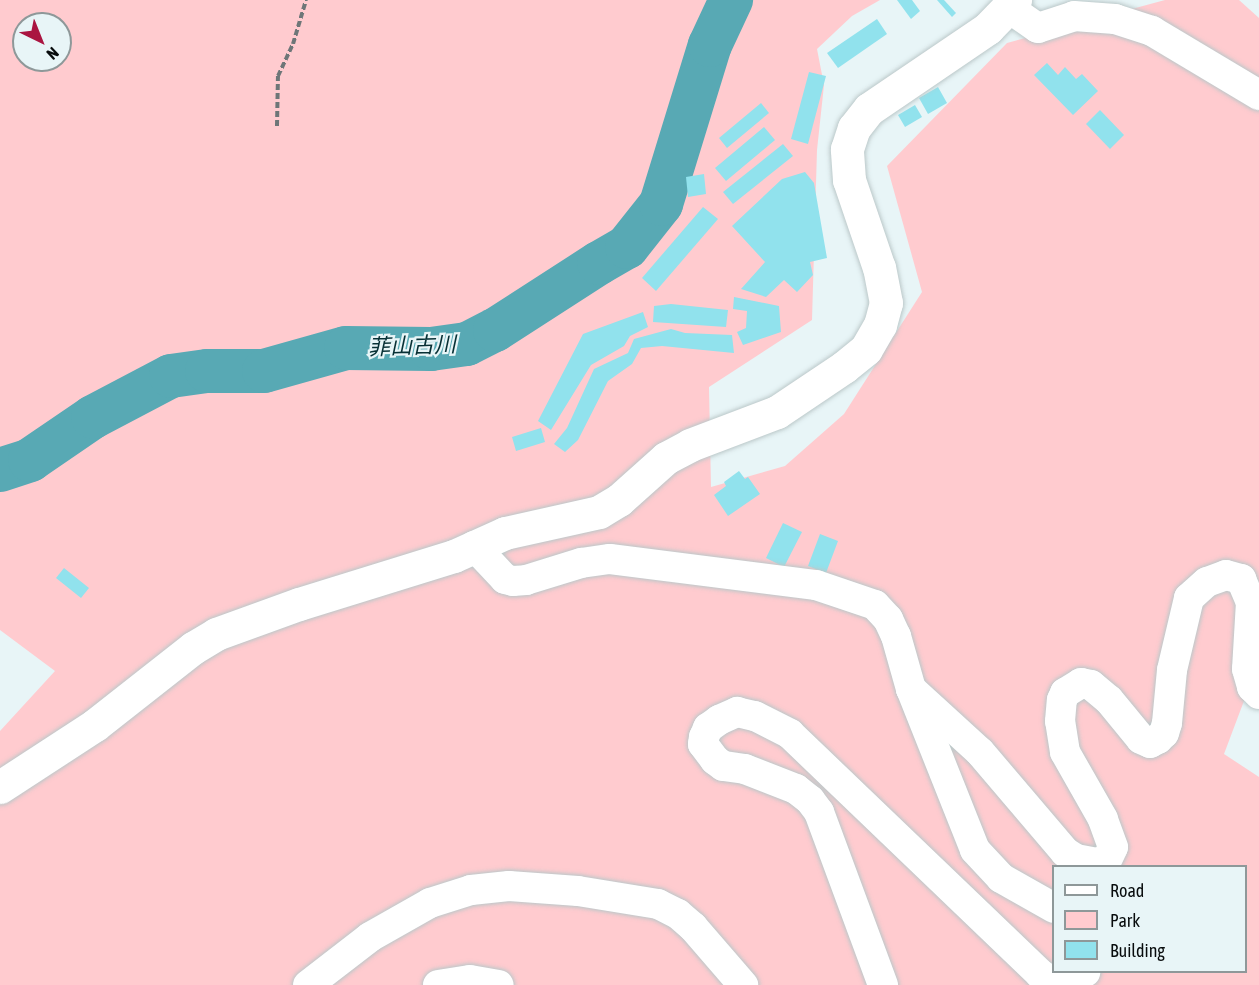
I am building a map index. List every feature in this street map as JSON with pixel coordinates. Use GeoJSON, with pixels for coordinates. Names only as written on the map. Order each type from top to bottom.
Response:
{"type":"FeatureCollection","features":[{"type":"Feature","properties":{"kind":"street"},"geometry":{"type":"LineString","coordinates":[[0,787],[95,725],[193,648],[216,634],[299,604],[454,556],[505,533],[599,512],[619,500],[666,458],[690,445],[777,412],[844,367],[866,349],[880,324],[886,303],[879,268],[849,180],[847,149],[854,128],[869,109],[896,88],[953,53],[988,28],[1012,4],[1038,28],[1074,16],[1115,19],[1152,31],[1259,95]]}},
{"type":"Feature","properties":{"kind":"street"},"geometry":{"type":"LineString","coordinates":[[474,546],[492,568],[505,579],[513,581],[526,580],[580,563],[610,559],[816,585],[843,592],[875,605],[888,619],[896,636],[911,689],[975,850],[1001,878],[1052,907]]}},
{"type":"Feature","properties":{"kind":"street"},"geometry":{"type":"LineString","coordinates":[[911,689],[980,752],[1065,852],[1076,859],[1096,863],[1107,860],[1113,847],[1104,819],[1065,752],[1060,721],[1065,693],[1081,683],[1091,685],[1109,700],[1141,739],[1149,743],[1158,739],[1164,733],[1167,723],[1172,670],[1189,598],[1207,582],[1226,575],[1241,579],[1251,602],[1246,669],[1252,687],[1259,694]]}},
{"type":"Feature","properties":{"kind":"street"},"geometry":{"type":"LineString","coordinates":[[883,985],[819,812],[810,800],[796,789],[745,769],[723,766],[715,760],[703,744],[708,728],[719,720],[737,712],[755,716],[790,734],[1040,974],[1053,982],[1068,982],[1083,973]]}},
{"type":"Feature","properties":{"kind":"street"},"geometry":{"type":"LineString","coordinates":[[308,985],[370,937],[430,903],[471,890],[509,886],[588,892],[658,904],[678,914],[693,927],[743,985]]}},
{"type":"Feature","properties":{"kind":"street"},"geometry":{"type":"LineString","coordinates":[[438,985],[470,980],[500,985]]}},
{"type":"Feature","properties":{"kind":"path"},"geometry":{"type":"LineString","coordinates":[[277,126],[278,76],[293,44],[306,0]]}},
{"type":"Feature","properties":{"kind":"green space"},"geometry":{"type":"Polygon","coordinates":[[[0,0],[880,0],[852,16],[817,49],[824,85],[817,150],[812,320],[709,387],[711,487],[785,466],[844,414],[922,292],[887,166],[1007,43],[1165,0],[1239,0],[1259,18],[1259,661],[1224,754],[1259,777],[1259,985],[0,985],[0,731],[55,671],[0,630],[0,0]]]}},
{"type":"Feature","properties":{"kind":"building"},"geometry":{"type":"Polygon","coordinates":[[[897,0],[912,0],[920,11],[911,19],[897,0]]]}},
{"type":"Feature","properties":{"kind":"building"},"geometry":{"type":"Polygon","coordinates":[[[937,0],[944,0],[956,13],[952,17],[937,0]]]}},
{"type":"Feature","properties":{"kind":"building"},"geometry":{"type":"Polygon","coordinates":[[[877,19],[887,34],[838,68],[827,53],[877,19]]]}},
{"type":"Feature","properties":{"kind":"building"},"geometry":{"type":"Polygon","coordinates":[[[1047,63],[1058,75],[1065,67],[1076,79],[1082,74],[1098,91],[1073,115],[1034,75],[1047,63]]]}},
{"type":"Feature","properties":{"kind":"building"},"geometry":{"type":"Polygon","coordinates":[[[809,72],[826,76],[808,144],[791,139],[809,72]]]}},
{"type":"Feature","properties":{"kind":"building"},"geometry":{"type":"Polygon","coordinates":[[[938,87],[947,103],[928,114],[919,98],[938,87]]]}},
{"type":"Feature","properties":{"kind":"building"},"geometry":{"type":"Polygon","coordinates":[[[761,103],[769,113],[727,148],[719,138],[761,103]]]}},
{"type":"Feature","properties":{"kind":"building"},"geometry":{"type":"Polygon","coordinates":[[[915,105],[922,117],[905,127],[898,115],[915,105]]]}},
{"type":"Feature","properties":{"kind":"building"},"geometry":{"type":"Polygon","coordinates":[[[1100,110],[1124,135],[1110,149],[1086,124],[1100,110]]]}},
{"type":"Feature","properties":{"kind":"building"},"geometry":{"type":"Polygon","coordinates":[[[764,127],[775,140],[726,181],[715,168],[764,127]]]}},
{"type":"Feature","properties":{"kind":"building"},"geometry":{"type":"Polygon","coordinates":[[[783,144],[793,156],[733,204],[723,192],[783,144]]]}},
{"type":"Feature","properties":{"kind":"building"},"geometry":{"type":"Polygon","coordinates":[[[805,172],[814,183],[827,258],[810,262],[813,275],[797,292],[784,280],[766,297],[741,289],[765,262],[732,226],[782,179],[805,172]]]}},
{"type":"Feature","properties":{"kind":"building"},"geometry":{"type":"Polygon","coordinates":[[[704,174],[706,194],[688,197],[686,177],[704,174]]]}},
{"type":"Feature","properties":{"kind":"building"},"geometry":{"type":"Polygon","coordinates":[[[703,207],[718,219],[656,291],[642,278],[703,207]]]}},
{"type":"Feature","properties":{"kind":"building"},"geometry":{"type":"Polygon","coordinates":[[[734,297],[779,306],[781,332],[743,345],[737,332],[746,328],[747,311],[733,309],[734,297]]]}},
{"type":"Feature","properties":{"kind":"building"},"geometry":{"type":"Polygon","coordinates":[[[671,304],[728,310],[726,327],[653,322],[654,306],[671,304]]]}},
{"type":"Feature","properties":{"kind":"building"},"geometry":{"type":"Polygon","coordinates":[[[643,312],[648,327],[630,336],[624,346],[591,365],[551,430],[538,421],[583,334],[643,312]]]}},
{"type":"Feature","properties":{"kind":"building"},"geometry":{"type":"Polygon","coordinates":[[[671,329],[685,333],[732,335],[734,353],[662,346],[641,348],[632,364],[608,381],[578,440],[565,452],[554,444],[567,428],[594,369],[628,353],[634,339],[671,329]]]}},
{"type":"Feature","properties":{"kind":"building"},"geometry":{"type":"Polygon","coordinates":[[[541,428],[545,442],[516,451],[512,437],[541,428]]]}},
{"type":"Feature","properties":{"kind":"building"},"geometry":{"type":"Polygon","coordinates":[[[739,471],[745,479],[748,477],[760,494],[728,516],[714,495],[726,486],[724,482],[739,471]]]}},
{"type":"Feature","properties":{"kind":"building"},"geometry":{"type":"Polygon","coordinates":[[[783,523],[802,532],[784,567],[766,558],[783,523]]]}},
{"type":"Feature","properties":{"kind":"building"},"geometry":{"type":"Polygon","coordinates":[[[820,534],[838,541],[826,573],[808,566],[820,534]]]}},
{"type":"Feature","properties":{"kind":"building"},"geometry":{"type":"Polygon","coordinates":[[[64,568],[89,588],[81,598],[56,578],[64,568]]]}},
{"type":"Feature","properties":{"kind":"waterway","name":"菲山古川"},"geometry":{"type":"LineString","coordinates":[[0,470],[30,460],[93,417],[171,376],[207,371],[264,371],[346,348],[431,349],[467,344],[495,330],[627,247],[661,204],[710,45],[731,0]]}}]}
